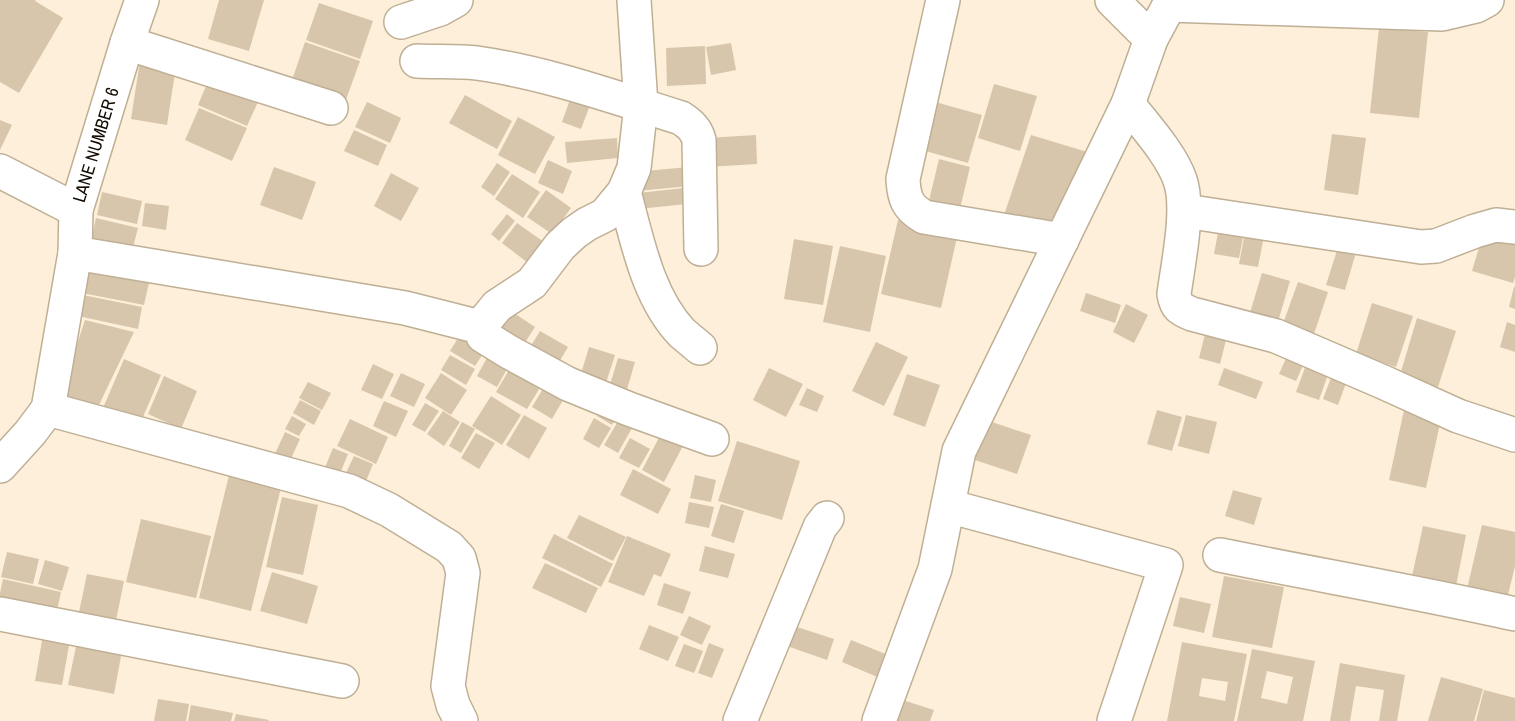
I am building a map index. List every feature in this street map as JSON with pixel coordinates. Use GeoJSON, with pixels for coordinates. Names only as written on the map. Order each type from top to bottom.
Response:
{"type":"FeatureCollection","features":[{"type":"Feature","properties":{"kind":"street","name":"LANE NUMBER 6"},"geometry":{"type":"LineString","coordinates":[[0,171],[76,210],[142,0]]}},
{"type":"Feature","properties":{"kind":"street"},"geometry":{"type":"LineString","coordinates":[[401,22],[440,9],[456,0]]}},
{"type":"Feature","properties":{"kind":"street"},"geometry":{"type":"LineString","coordinates":[[480,327],[498,306],[532,283],[560,246],[586,224],[605,215],[624,192],[634,168],[641,105],[634,0]]}},
{"type":"Feature","properties":{"kind":"street"},"geometry":{"type":"LineString","coordinates":[[943,0],[903,179],[904,194],[909,205],[916,213],[924,217],[1062,240]]}},
{"type":"Feature","properties":{"kind":"street"},"geometry":{"type":"LineString","coordinates":[[1112,0],[1151,39]]}},
{"type":"Feature","properties":{"kind":"street"},"geometry":{"type":"LineString","coordinates":[[879,721],[935,569],[959,451],[1128,104],[1151,39],[1170,3],[1442,14],[1476,6],[1487,0]]}},
{"type":"Feature","properties":{"kind":"street"},"geometry":{"type":"LineString","coordinates":[[127,43],[331,108]]}},
{"type":"Feature","properties":{"kind":"street"},"geometry":{"type":"LineString","coordinates":[[417,61],[474,63],[520,70],[681,118],[697,132],[699,140],[701,249]]}},
{"type":"Feature","properties":{"kind":"street"},"geometry":{"type":"LineString","coordinates":[[1128,104],[1164,149],[1180,181],[1185,211],[1174,294],[1175,303],[1181,309],[1192,314],[1276,336],[1383,381],[1458,416],[1515,435]]}},
{"type":"Feature","properties":{"kind":"street"},"geometry":{"type":"LineString","coordinates":[[624,192],[649,278],[659,301],[682,332],[700,348]]}},
{"type":"Feature","properties":{"kind":"street"},"geometry":{"type":"LineString","coordinates":[[0,466],[48,410],[75,253],[76,210]]}},
{"type":"Feature","properties":{"kind":"street"},"geometry":{"type":"LineString","coordinates":[[1185,211],[1421,247],[1436,246],[1496,225],[1515,227]]}},
{"type":"Feature","properties":{"kind":"street"},"geometry":{"type":"LineString","coordinates":[[75,253],[405,308],[480,327]]}},
{"type":"Feature","properties":{"kind":"street"},"geometry":{"type":"LineString","coordinates":[[480,327],[483,336],[568,384],[629,409],[712,438]]}},
{"type":"Feature","properties":{"kind":"street"},"geometry":{"type":"LineString","coordinates":[[48,410],[349,491],[389,510],[449,547],[459,558],[463,573],[448,686],[453,705],[461,721]]}},
{"type":"Feature","properties":{"kind":"street"},"geometry":{"type":"LineString","coordinates":[[948,506],[1166,565],[1114,721]]}},
{"type":"Feature","properties":{"kind":"street"},"geometry":{"type":"LineString","coordinates":[[741,721],[820,527],[827,518]]}},
{"type":"Feature","properties":{"kind":"street"},"geometry":{"type":"LineString","coordinates":[[1220,555],[1515,614]]}},
{"type":"Feature","properties":{"kind":"street"},"geometry":{"type":"LineString","coordinates":[[0,614],[342,681]]}},
{"type":"Feature","properties":{"kind":"building"},"geometry":{"type":"Polygon","coordinates":[[[0,0],[36,0],[63,18],[19,93],[0,82],[0,0]]]}},
{"type":"Feature","properties":{"kind":"building"},"geometry":{"type":"Polygon","coordinates":[[[219,0],[264,0],[249,51],[208,39],[219,0]]]}},
{"type":"Feature","properties":{"kind":"building"},"geometry":{"type":"Polygon","coordinates":[[[319,3],[373,21],[360,59],[306,40],[319,3]]]}},
{"type":"Feature","properties":{"kind":"building"},"geometry":{"type":"Polygon","coordinates":[[[1379,28],[1428,32],[1419,118],[1370,113],[1379,28]]]}},
{"type":"Feature","properties":{"kind":"building"},"geometry":{"type":"Polygon","coordinates":[[[305,42],[360,61],[344,105],[290,86],[305,42]]]}},
{"type":"Feature","properties":{"kind":"building"},"geometry":{"type":"Polygon","coordinates":[[[731,43],[736,70],[711,75],[706,47],[731,43]]]}},
{"type":"Feature","properties":{"kind":"building"},"geometry":{"type":"Polygon","coordinates":[[[705,46],[706,84],[667,86],[666,48],[705,46]]]}},
{"type":"Feature","properties":{"kind":"building"},"geometry":{"type":"Polygon","coordinates":[[[140,61],[176,66],[167,125],[131,119],[140,61]]]}},
{"type":"Feature","properties":{"kind":"building"},"geometry":{"type":"Polygon","coordinates":[[[212,72],[262,93],[247,126],[198,105],[212,72]]]}},
{"type":"Feature","properties":{"kind":"building"},"geometry":{"type":"Polygon","coordinates":[[[994,84],[1037,96],[1020,151],[978,138],[994,84]]]}},
{"type":"Feature","properties":{"kind":"building"},"geometry":{"type":"Polygon","coordinates":[[[572,94],[592,100],[581,129],[562,122],[572,94]]]}},
{"type":"Feature","properties":{"kind":"building"},"geometry":{"type":"Polygon","coordinates":[[[465,95],[512,121],[497,149],[449,123],[465,95]]]}},
{"type":"Feature","properties":{"kind":"building"},"geometry":{"type":"Polygon","coordinates":[[[928,100],[982,115],[968,163],[915,148],[928,100]]]}},
{"type":"Feature","properties":{"kind":"building"},"geometry":{"type":"Polygon","coordinates":[[[367,102],[401,118],[390,143],[355,127],[367,102]]]}},
{"type":"Feature","properties":{"kind":"building"},"geometry":{"type":"Polygon","coordinates":[[[199,108],[247,128],[232,161],[185,140],[199,108]]]}},
{"type":"Feature","properties":{"kind":"building"},"geometry":{"type":"Polygon","coordinates":[[[518,117],[555,137],[535,174],[498,155],[518,117]]]}},
{"type":"Feature","properties":{"kind":"building"},"geometry":{"type":"Polygon","coordinates":[[[0,120],[12,125],[0,150],[0,120]]]}},
{"type":"Feature","properties":{"kind":"building"},"geometry":{"type":"Polygon","coordinates":[[[354,130],[387,145],[378,166],[344,151],[354,130]]]}},
{"type":"Feature","properties":{"kind":"building"},"geometry":{"type":"Polygon","coordinates":[[[1332,134],[1366,138],[1358,195],[1324,190],[1332,134]]]}},
{"type":"Feature","properties":{"kind":"building"},"geometry":{"type":"Polygon","coordinates":[[[756,135],[757,164],[708,167],[707,138],[756,135]]]}},
{"type":"Feature","properties":{"kind":"building"},"geometry":{"type":"Polygon","coordinates":[[[1031,135],[1094,154],[1047,229],[1003,218],[1031,135]]]}},
{"type":"Feature","properties":{"kind":"building"},"geometry":{"type":"Polygon","coordinates":[[[617,138],[618,158],[567,163],[565,142],[617,138]]]}},
{"type":"Feature","properties":{"kind":"building"},"geometry":{"type":"Polygon","coordinates":[[[939,159],[970,167],[957,221],[926,213],[939,159]]]}},
{"type":"Feature","properties":{"kind":"building"},"geometry":{"type":"Polygon","coordinates":[[[548,160],[572,171],[563,194],[538,183],[548,160]]]}},
{"type":"Feature","properties":{"kind":"building"},"geometry":{"type":"Polygon","coordinates":[[[497,163],[510,172],[494,196],[481,187],[497,163]]]}},
{"type":"Feature","properties":{"kind":"building"},"geometry":{"type":"Polygon","coordinates":[[[274,167],[316,182],[302,220],[260,205],[274,167]]]}},
{"type":"Feature","properties":{"kind":"building"},"geometry":{"type":"Polygon","coordinates":[[[688,167],[690,186],[637,191],[635,172],[688,167]]]}},
{"type":"Feature","properties":{"kind":"building"},"geometry":{"type":"Polygon","coordinates":[[[391,173],[419,188],[401,221],[374,206],[391,173]]]}},
{"type":"Feature","properties":{"kind":"building"},"geometry":{"type":"Polygon","coordinates":[[[512,174],[540,192],[523,218],[495,199],[512,174]]]}},
{"type":"Feature","properties":{"kind":"building"},"geometry":{"type":"Polygon","coordinates":[[[684,188],[686,204],[639,209],[638,193],[684,188]]]}},
{"type":"Feature","properties":{"kind":"building"},"geometry":{"type":"Polygon","coordinates":[[[546,190],[571,208],[552,234],[527,217],[546,190]]]}},
{"type":"Feature","properties":{"kind":"building"},"geometry":{"type":"Polygon","coordinates":[[[102,192],[142,201],[137,224],[97,215],[102,192]]]}},
{"type":"Feature","properties":{"kind":"building"},"geometry":{"type":"Polygon","coordinates":[[[145,203],[169,206],[166,230],[142,226],[145,203]]]}},
{"type":"Feature","properties":{"kind":"building"},"geometry":{"type":"Polygon","coordinates":[[[507,214],[515,221],[499,241],[491,234],[507,214]]]}},
{"type":"Feature","properties":{"kind":"building"},"geometry":{"type":"Polygon","coordinates":[[[96,218],[138,228],[132,251],[91,241],[96,218]]]}},
{"type":"Feature","properties":{"kind":"building"},"geometry":{"type":"Polygon","coordinates":[[[898,220],[958,233],[941,308],[881,294],[898,220]]]}},
{"type":"Feature","properties":{"kind":"building"},"geometry":{"type":"Polygon","coordinates":[[[1220,222],[1245,227],[1239,258],[1214,254],[1220,222]]]}},
{"type":"Feature","properties":{"kind":"building"},"geometry":{"type":"Polygon","coordinates":[[[517,223],[544,242],[528,263],[502,243],[517,223]]]}},
{"type":"Feature","properties":{"kind":"building"},"geometry":{"type":"Polygon","coordinates":[[[1246,227],[1265,231],[1258,267],[1239,264],[1246,227]]]}},
{"type":"Feature","properties":{"kind":"building"},"geometry":{"type":"Polygon","coordinates":[[[1483,234],[1515,244],[1513,283],[1472,271],[1483,234]]]}},
{"type":"Feature","properties":{"kind":"building"},"geometry":{"type":"Polygon","coordinates":[[[794,239],[833,246],[823,305],[784,299],[794,239]]]}},
{"type":"Feature","properties":{"kind":"building"},"geometry":{"type":"Polygon","coordinates":[[[1339,244],[1357,249],[1345,290],[1326,285],[1339,244]]]}},
{"type":"Feature","properties":{"kind":"building"},"geometry":{"type":"Polygon","coordinates":[[[840,246],[886,256],[870,332],[823,322],[840,246]]]}},
{"type":"Feature","properties":{"kind":"building"},"geometry":{"type":"Polygon","coordinates":[[[88,262],[151,274],[144,305],[82,293],[88,262]]]}},
{"type":"Feature","properties":{"kind":"building"},"geometry":{"type":"Polygon","coordinates":[[[1262,273],[1290,281],[1277,325],[1249,316],[1262,273]]]}},
{"type":"Feature","properties":{"kind":"building"},"geometry":{"type":"Polygon","coordinates":[[[1298,282],[1328,292],[1312,340],[1281,329],[1298,282]]]}},
{"type":"Feature","properties":{"kind":"building"},"geometry":{"type":"Polygon","coordinates":[[[1515,287],[1515,309],[1509,307],[1515,287]]]}},
{"type":"Feature","properties":{"kind":"building"},"geometry":{"type":"Polygon","coordinates":[[[1086,293],[1121,305],[1115,323],[1080,311],[1086,293]]]}},
{"type":"Feature","properties":{"kind":"building"},"geometry":{"type":"Polygon","coordinates":[[[83,295],[142,307],[138,329],[78,316],[83,295]]]}},
{"type":"Feature","properties":{"kind":"building"},"geometry":{"type":"Polygon","coordinates":[[[1372,303],[1413,316],[1396,367],[1356,354],[1372,303]]]}},
{"type":"Feature","properties":{"kind":"building"},"geometry":{"type":"Polygon","coordinates":[[[1126,304],[1148,315],[1134,343],[1113,332],[1126,304]]]}},
{"type":"Feature","properties":{"kind":"building"},"geometry":{"type":"Polygon","coordinates":[[[502,305],[535,327],[517,355],[483,334],[502,305]]]}},
{"type":"Feature","properties":{"kind":"building"},"geometry":{"type":"Polygon","coordinates":[[[1417,318],[1456,331],[1438,387],[1400,375],[1417,318]]]}},
{"type":"Feature","properties":{"kind":"building"},"geometry":{"type":"Polygon","coordinates":[[[85,320],[134,332],[97,409],[60,397],[85,320]]]}},
{"type":"Feature","properties":{"kind":"building"},"geometry":{"type":"Polygon","coordinates":[[[1507,322],[1515,325],[1515,352],[1500,347],[1507,322]]]}},
{"type":"Feature","properties":{"kind":"building"},"geometry":{"type":"Polygon","coordinates":[[[1207,326],[1228,332],[1220,364],[1199,358],[1207,326]]]}},
{"type":"Feature","properties":{"kind":"building"},"geometry":{"type":"Polygon","coordinates":[[[465,327],[490,343],[475,366],[450,351],[465,327]]]}},
{"type":"Feature","properties":{"kind":"building"},"geometry":{"type":"Polygon","coordinates":[[[540,331],[568,347],[552,374],[524,357],[540,331]]]}},
{"type":"Feature","properties":{"kind":"building"},"geometry":{"type":"Polygon","coordinates":[[[876,342],[908,357],[884,406],[852,391],[876,342]]]}},
{"type":"Feature","properties":{"kind":"building"},"geometry":{"type":"Polygon","coordinates":[[[1292,345],[1309,352],[1296,381],[1279,374],[1292,345]]]}},
{"type":"Feature","properties":{"kind":"building"},"geometry":{"type":"Polygon","coordinates":[[[493,347],[513,358],[497,387],[477,376],[493,347]]]}},
{"type":"Feature","properties":{"kind":"building"},"geometry":{"type":"Polygon","coordinates":[[[589,347],[615,355],[603,392],[578,384],[589,347]]]}},
{"type":"Feature","properties":{"kind":"building"},"geometry":{"type":"Polygon","coordinates":[[[1310,354],[1332,363],[1319,400],[1296,392],[1310,354]]]}},
{"type":"Feature","properties":{"kind":"building"},"geometry":{"type":"Polygon","coordinates":[[[450,355],[475,369],[466,385],[441,370],[450,355]]]}},
{"type":"Feature","properties":{"kind":"building"},"geometry":{"type":"Polygon","coordinates":[[[516,358],[547,376],[527,409],[496,392],[516,358]]]}},
{"type":"Feature","properties":{"kind":"building"},"geometry":{"type":"Polygon","coordinates":[[[618,358],[635,362],[623,403],[606,398],[618,358]]]}},
{"type":"Feature","properties":{"kind":"building"},"geometry":{"type":"Polygon","coordinates":[[[124,359],[161,375],[140,424],[103,408],[124,359]]]}},
{"type":"Feature","properties":{"kind":"building"},"geometry":{"type":"Polygon","coordinates":[[[373,364],[394,374],[382,399],[361,390],[373,364]]]}},
{"type":"Feature","properties":{"kind":"building"},"geometry":{"type":"Polygon","coordinates":[[[1335,367],[1350,372],[1338,405],[1323,399],[1335,367]]]}},
{"type":"Feature","properties":{"kind":"building"},"geometry":{"type":"Polygon","coordinates":[[[769,368],[803,384],[786,417],[753,400],[769,368]]]}},
{"type":"Feature","properties":{"kind":"building"},"geometry":{"type":"Polygon","coordinates":[[[1224,368],[1263,382],[1256,399],[1218,385],[1224,368]]]}},
{"type":"Feature","properties":{"kind":"building"},"geometry":{"type":"Polygon","coordinates":[[[401,373],[425,384],[414,407],[390,396],[401,373]]]}},
{"type":"Feature","properties":{"kind":"building"},"geometry":{"type":"Polygon","coordinates":[[[441,373],[467,390],[451,415],[425,398],[441,373]]]}},
{"type":"Feature","properties":{"kind":"building"},"geometry":{"type":"Polygon","coordinates":[[[907,374],[940,385],[925,427],[893,415],[907,374]]]}},
{"type":"Feature","properties":{"kind":"building"},"geometry":{"type":"Polygon","coordinates":[[[164,376],[197,391],[181,429],[148,414],[164,376]]]}},
{"type":"Feature","properties":{"kind":"building"},"geometry":{"type":"Polygon","coordinates":[[[550,377],[570,388],[552,419],[532,407],[550,377]]]}},
{"type":"Feature","properties":{"kind":"building"},"geometry":{"type":"Polygon","coordinates":[[[308,382],[331,393],[322,410],[299,398],[308,382]]]}},
{"type":"Feature","properties":{"kind":"building"},"geometry":{"type":"Polygon","coordinates":[[[807,388],[824,396],[817,412],[799,405],[807,388]]]}},
{"type":"Feature","properties":{"kind":"building"},"geometry":{"type":"Polygon","coordinates":[[[491,396],[521,415],[502,445],[472,426],[491,396]]]}},
{"type":"Feature","properties":{"kind":"building"},"geometry":{"type":"Polygon","coordinates":[[[300,400],[321,411],[314,425],[293,413],[300,400]]]}},
{"type":"Feature","properties":{"kind":"building"},"geometry":{"type":"Polygon","coordinates":[[[606,400],[621,408],[612,425],[597,416],[606,400]]]}},
{"type":"Feature","properties":{"kind":"building"},"geometry":{"type":"Polygon","coordinates":[[[384,401],[408,411],[396,437],[373,426],[384,401]]]}},
{"type":"Feature","properties":{"kind":"building"},"geometry":{"type":"Polygon","coordinates":[[[425,403],[439,411],[425,432],[412,425],[425,403]]]}},
{"type":"Feature","properties":{"kind":"building"},"geometry":{"type":"Polygon","coordinates":[[[1157,410],[1182,417],[1172,451],[1147,444],[1157,410]]]}},
{"type":"Feature","properties":{"kind":"building"},"geometry":{"type":"Polygon","coordinates":[[[1404,410],[1441,419],[1426,488],[1389,480],[1404,410]]]}},
{"type":"Feature","properties":{"kind":"building"},"geometry":{"type":"Polygon","coordinates":[[[443,411],[460,422],[444,446],[427,434],[443,411]]]}},
{"type":"Feature","properties":{"kind":"building"},"geometry":{"type":"Polygon","coordinates":[[[624,411],[637,419],[618,453],[604,445],[624,411]]]}},
{"type":"Feature","properties":{"kind":"building"},"geometry":{"type":"Polygon","coordinates":[[[524,415],[547,428],[529,459],[506,445],[524,415]]]}},
{"type":"Feature","properties":{"kind":"building"},"geometry":{"type":"Polygon","coordinates":[[[1186,415],[1217,422],[1209,454],[1178,446],[1186,415]]]}},
{"type":"Feature","properties":{"kind":"building"},"geometry":{"type":"Polygon","coordinates":[[[292,416],[306,424],[299,436],[285,429],[292,416]]]}},
{"type":"Feature","properties":{"kind":"building"},"geometry":{"type":"Polygon","coordinates":[[[594,418],[611,428],[599,448],[583,439],[594,418]]]}},
{"type":"Feature","properties":{"kind":"building"},"geometry":{"type":"Polygon","coordinates":[[[980,418],[1031,435],[1017,474],[966,457],[980,418]]]}},
{"type":"Feature","properties":{"kind":"building"},"geometry":{"type":"Polygon","coordinates":[[[350,419],[388,437],[376,464],[337,446],[350,419]]]}},
{"type":"Feature","properties":{"kind":"building"},"geometry":{"type":"Polygon","coordinates":[[[462,422],[475,429],[461,453],[449,446],[462,422]]]}},
{"type":"Feature","properties":{"kind":"building"},"geometry":{"type":"Polygon","coordinates":[[[663,430],[685,442],[664,482],[642,470],[663,430]]]}},
{"type":"Feature","properties":{"kind":"building"},"geometry":{"type":"Polygon","coordinates":[[[285,432],[300,439],[288,465],[273,458],[285,432]]]}},
{"type":"Feature","properties":{"kind":"building"},"geometry":{"type":"Polygon","coordinates":[[[476,433],[495,443],[479,469],[461,458],[476,433]]]}},
{"type":"Feature","properties":{"kind":"building"},"geometry":{"type":"Polygon","coordinates":[[[630,438],[650,449],[639,468],[619,458],[630,438]]]}},
{"type":"Feature","properties":{"kind":"building"},"geometry":{"type":"Polygon","coordinates":[[[737,441],[800,461],[782,520],[718,501],[737,441]]]}},
{"type":"Feature","properties":{"kind":"building"},"geometry":{"type":"Polygon","coordinates":[[[333,448],[348,454],[339,476],[324,470],[333,448]]]}},
{"type":"Feature","properties":{"kind":"building"},"geometry":{"type":"Polygon","coordinates":[[[354,456],[373,464],[364,486],[344,477],[354,456]]]}},
{"type":"Feature","properties":{"kind":"building"},"geometry":{"type":"Polygon","coordinates":[[[232,463],[284,475],[251,611],[199,598],[232,463]]]}},
{"type":"Feature","properties":{"kind":"building"},"geometry":{"type":"Polygon","coordinates":[[[633,469],[671,489],[658,514],[620,495],[633,469]]]}},
{"type":"Feature","properties":{"kind":"building"},"geometry":{"type":"Polygon","coordinates":[[[695,475],[716,480],[711,502],[690,498],[695,475]]]}},
{"type":"Feature","properties":{"kind":"building"},"geometry":{"type":"Polygon","coordinates":[[[1233,490],[1262,498],[1254,525],[1225,516],[1233,490]]]}},
{"type":"Feature","properties":{"kind":"building"},"geometry":{"type":"Polygon","coordinates":[[[282,497],[318,505],[303,575],[266,567],[282,497]]]}},
{"type":"Feature","properties":{"kind":"building"},"geometry":{"type":"Polygon","coordinates":[[[689,502],[714,507],[709,528],[685,523],[689,502]]]}},
{"type":"Feature","properties":{"kind":"building"},"geometry":{"type":"Polygon","coordinates":[[[721,504],[744,511],[734,543],[711,536],[721,504]]]}},
{"type":"Feature","properties":{"kind":"building"},"geometry":{"type":"Polygon","coordinates":[[[579,515],[626,537],[613,561],[567,538],[579,515]]]}},
{"type":"Feature","properties":{"kind":"building"},"geometry":{"type":"Polygon","coordinates":[[[141,519],[211,536],[196,598],[126,582],[141,519]]]}},
{"type":"Feature","properties":{"kind":"building"},"geometry":{"type":"Polygon","coordinates":[[[1482,525],[1515,532],[1515,566],[1507,599],[1467,589],[1482,525]]]}},
{"type":"Feature","properties":{"kind":"building"},"geometry":{"type":"Polygon","coordinates":[[[1423,526],[1466,535],[1456,586],[1412,576],[1423,526]]]}},
{"type":"Feature","properties":{"kind":"building"},"geometry":{"type":"Polygon","coordinates":[[[554,534],[613,564],[601,587],[542,558],[554,534]]]}},
{"type":"Feature","properties":{"kind":"building"},"geometry":{"type":"Polygon","coordinates":[[[627,536],[671,554],[661,577],[654,574],[644,596],[608,582],[627,536]]]}},
{"type":"Feature","properties":{"kind":"building"},"geometry":{"type":"Polygon","coordinates":[[[705,546],[735,554],[728,578],[699,571],[705,546]]]}},
{"type":"Feature","properties":{"kind":"building"},"geometry":{"type":"Polygon","coordinates":[[[7,552],[39,559],[33,584],[1,577],[7,552]]]}},
{"type":"Feature","properties":{"kind":"building"},"geometry":{"type":"Polygon","coordinates":[[[45,560],[69,567],[62,591],[38,584],[45,560]]]}},
{"type":"Feature","properties":{"kind":"building"},"geometry":{"type":"Polygon","coordinates":[[[545,563],[598,588],[586,613],[532,588],[545,563]]]}},
{"type":"Feature","properties":{"kind":"building"},"geometry":{"type":"Polygon","coordinates":[[[272,572],[318,586],[307,624],[260,611],[272,572]]]}},
{"type":"Feature","properties":{"kind":"building"},"geometry":{"type":"Polygon","coordinates":[[[87,574],[124,581],[114,630],[77,622],[87,574]]]}},
{"type":"Feature","properties":{"kind":"building"},"geometry":{"type":"Polygon","coordinates":[[[1224,576],[1284,587],[1272,648],[1212,637],[1224,576]]]}},
{"type":"Feature","properties":{"kind":"building"},"geometry":{"type":"Polygon","coordinates":[[[3,579],[61,592],[55,620],[0,608],[3,579]]]}},
{"type":"Feature","properties":{"kind":"building"},"geometry":{"type":"Polygon","coordinates":[[[664,583],[691,592],[683,614],[657,605],[664,583]]]}},
{"type":"Feature","properties":{"kind":"building"},"geometry":{"type":"Polygon","coordinates":[[[1180,597],[1211,604],[1204,633],[1173,626],[1180,597]]]}},
{"type":"Feature","properties":{"kind":"building"},"geometry":{"type":"Polygon","coordinates":[[[689,616],[711,626],[702,645],[680,635],[689,616]]]}},
{"type":"Feature","properties":{"kind":"building"},"geometry":{"type":"Polygon","coordinates":[[[649,625],[679,637],[668,661],[639,649],[649,625]]]}},
{"type":"Feature","properties":{"kind":"building"},"geometry":{"type":"Polygon","coordinates":[[[794,626],[834,639],[827,660],[787,646],[794,626]]]}},
{"type":"Feature","properties":{"kind":"building"},"geometry":{"type":"Polygon","coordinates":[[[44,629],[71,634],[62,685],[35,681],[44,629]]]}},
{"type":"Feature","properties":{"kind":"building"},"geometry":{"type":"Polygon","coordinates":[[[79,632],[124,640],[114,694],[68,685],[79,632]]]}},
{"type":"Feature","properties":{"kind":"building"},"geometry":{"type":"Polygon","coordinates":[[[851,640],[898,659],[889,682],[842,662],[851,640]]]}},
{"type":"Feature","properties":{"kind":"building"},"geometry":{"type":"Polygon","coordinates":[[[1182,642],[1247,654],[1234,721],[1167,721],[1182,642]],[[1202,678],[1199,696],[1225,701],[1228,682],[1202,678]]]}},
{"type":"Feature","properties":{"kind":"building"},"geometry":{"type":"Polygon","coordinates":[[[709,643],[724,649],[712,678],[698,673],[709,643]]]}},
{"type":"Feature","properties":{"kind":"building"},"geometry":{"type":"Polygon","coordinates":[[[684,644],[703,651],[694,673],[675,666],[684,644]]]}},
{"type":"Feature","properties":{"kind":"building"},"geometry":{"type":"Polygon","coordinates":[[[1252,649],[1315,661],[1303,721],[1237,721],[1252,649]],[[1267,671],[1261,698],[1287,704],[1293,677],[1267,671]]]}},
{"type":"Feature","properties":{"kind":"building"},"geometry":{"type":"Polygon","coordinates":[[[1340,663],[1405,675],[1397,721],[1379,721],[1384,690],[1356,686],[1350,721],[1330,721],[1340,663]]]}},
{"type":"Feature","properties":{"kind":"building"},"geometry":{"type":"Polygon","coordinates":[[[1441,677],[1483,689],[1474,721],[1428,721],[1441,677]]]}},
{"type":"Feature","properties":{"kind":"building"},"geometry":{"type":"Polygon","coordinates":[[[1484,690],[1515,698],[1515,721],[1476,721],[1484,690]]]}},
{"type":"Feature","properties":{"kind":"building"},"geometry":{"type":"Polygon","coordinates":[[[893,697],[934,710],[930,721],[885,721],[893,697]]]}},
{"type":"Feature","properties":{"kind":"building"},"geometry":{"type":"Polygon","coordinates":[[[158,699],[189,704],[186,721],[154,721],[158,699]]]}},
{"type":"Feature","properties":{"kind":"building"},"geometry":{"type":"Polygon","coordinates":[[[191,705],[233,713],[231,721],[188,721],[191,705]]]}},
{"type":"Feature","properties":{"kind":"building"},"geometry":{"type":"Polygon","coordinates":[[[236,714],[269,720],[234,721],[236,714]]]}}]}
